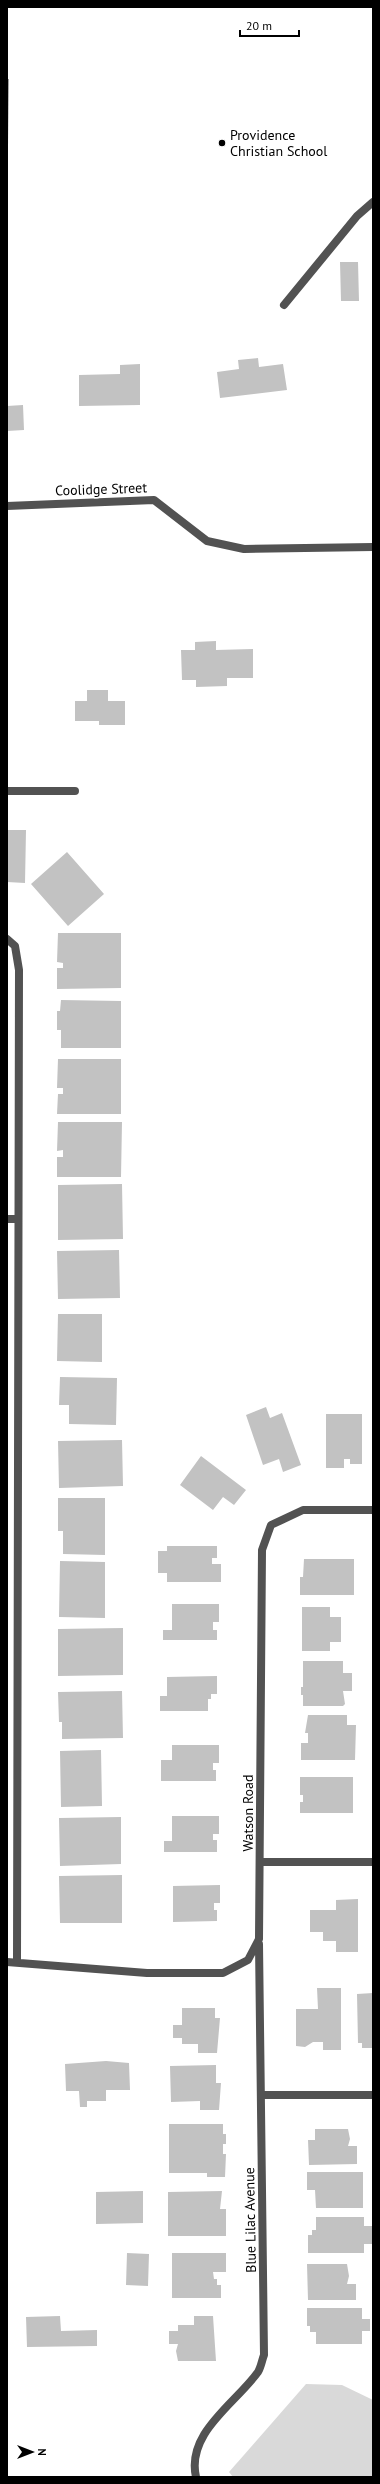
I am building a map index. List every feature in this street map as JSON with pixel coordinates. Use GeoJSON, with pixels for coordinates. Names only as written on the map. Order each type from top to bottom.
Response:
{"type":"FeatureCollection","features":[{"type":"Feature","properties":{"kind":"street"},"geometry":{"type":"LineString","coordinates":[[284,305],[353,221],[373,202]]}},
{"type":"Feature","properties":{"kind":"street","name":"Coolidge Street"},"geometry":{"type":"LineString","coordinates":[[7,506],[154,500],[207,541],[244,549],[373,547]]}},
{"type":"Feature","properties":{"kind":"street"},"geometry":{"type":"LineString","coordinates":[[7,791],[75,791]]}},
{"type":"Feature","properties":{"kind":"street"},"geometry":{"type":"LineString","coordinates":[[7,939],[15,946],[19,970],[17,1219],[17,1962]]}},
{"type":"Feature","properties":{"kind":"street"},"geometry":{"type":"LineString","coordinates":[[7,1219],[17,1219]]}},
{"type":"Feature","properties":{"kind":"street","name":"Watson Road"},"geometry":{"type":"LineString","coordinates":[[7,1962],[147,1973],[223,1973],[248,1960],[259,1939],[261,1862],[262,1550],[271,1525],[303,1510],[373,1510]]}},
{"type":"Feature","properties":{"kind":"street"},"geometry":{"type":"LineString","coordinates":[[261,1862],[373,1862]]}},
{"type":"Feature","properties":{"kind":"street","name":"Blue Lilac Avenue"},"geometry":{"type":"LineString","coordinates":[[196,2477],[193,2463],[199,2444],[208,2430],[259,2371],[264,2355],[259,1939]]}},
{"type":"Feature","properties":{"kind":"street"},"geometry":{"type":"LineString","coordinates":[[261,2095],[373,2095]]}},
{"type":"Feature","properties":{"kind":"shaded area"},"geometry":{"type":"Polygon","coordinates":[[[7,79],[9,79],[7,211],[7,79]]]}},
{"type":"Feature","properties":{"kind":"shaded area"},"geometry":{"type":"Polygon","coordinates":[[[306,2384],[342,2385],[373,2400],[373,2477],[233,2477],[229,2472],[306,2384]]]}},
{"type":"Feature","properties":{"kind":"building"},"geometry":{"type":"Polygon","coordinates":[[[340,262],[358,262],[359,301],[341,301],[340,262]]]}},
{"type":"Feature","properties":{"kind":"building"},"geometry":{"type":"Polygon","coordinates":[[[258,358],[259,367],[283,364],[287,390],[220,398],[217,372],[239,369],[238,360],[258,358]]]}},
{"type":"Feature","properties":{"kind":"building"},"geometry":{"type":"Polygon","coordinates":[[[140,364],[140,405],[79,406],[79,375],[120,374],[120,365],[140,364]]]}},
{"type":"Feature","properties":{"kind":"building"},"geometry":{"type":"Polygon","coordinates":[[[23,405],[24,430],[7,431],[7,406],[23,405]]]}},
{"type":"Feature","properties":{"kind":"building"},"geometry":{"type":"Polygon","coordinates":[[[216,641],[216,650],[253,649],[253,678],[227,678],[227,686],[196,687],[196,680],[182,680],[181,650],[195,650],[195,642],[216,641]]]}},
{"type":"Feature","properties":{"kind":"building"},"geometry":{"type":"Polygon","coordinates":[[[87,690],[108,690],[108,701],[125,701],[125,725],[99,725],[99,721],[75,721],[75,701],[87,701],[87,690]]]}},
{"type":"Feature","properties":{"kind":"building"},"geometry":{"type":"Polygon","coordinates":[[[7,830],[26,830],[25,883],[7,882],[7,830]]]}},
{"type":"Feature","properties":{"kind":"building"},"geometry":{"type":"Polygon","coordinates":[[[67,852],[104,894],[68,926],[31,884],[67,852]]]}},
{"type":"Feature","properties":{"kind":"building"},"geometry":{"type":"Polygon","coordinates":[[[58,933],[121,933],[121,988],[57,989],[57,968],[63,968],[63,963],[57,962],[58,933]]]}},
{"type":"Feature","properties":{"kind":"building"},"geometry":{"type":"Polygon","coordinates":[[[61,1000],[121,1001],[121,1048],[61,1048],[61,1030],[57,1030],[57,1011],[60,1011],[61,1000]]]}},
{"type":"Feature","properties":{"kind":"building"},"geometry":{"type":"Polygon","coordinates":[[[58,1059],[121,1059],[121,1114],[57,1114],[58,1094],[63,1094],[63,1088],[57,1088],[58,1059]]]}},
{"type":"Feature","properties":{"kind":"building"},"geometry":{"type":"Polygon","coordinates":[[[58,1122],[122,1122],[121,1177],[57,1177],[57,1157],[63,1157],[63,1150],[57,1151],[58,1122]]]}},
{"type":"Feature","properties":{"kind":"building"},"geometry":{"type":"Polygon","coordinates":[[[122,1184],[123,1239],[58,1240],[58,1185],[122,1184]]]}},
{"type":"Feature","properties":{"kind":"building"},"geometry":{"type":"Polygon","coordinates":[[[119,1250],[120,1298],[58,1299],[57,1251],[119,1250]]]}},
{"type":"Feature","properties":{"kind":"building"},"geometry":{"type":"Polygon","coordinates":[[[58,1314],[102,1314],[102,1362],[57,1361],[58,1314]]]}},
{"type":"Feature","properties":{"kind":"building"},"geometry":{"type":"Polygon","coordinates":[[[60,1377],[117,1378],[116,1425],[69,1424],[69,1405],[59,1405],[60,1377]]]}},
{"type":"Feature","properties":{"kind":"building"},"geometry":{"type":"Polygon","coordinates":[[[266,1407],[270,1418],[282,1413],[301,1465],[283,1472],[279,1459],[263,1465],[246,1415],[266,1407]]]}},
{"type":"Feature","properties":{"kind":"building"},"geometry":{"type":"Polygon","coordinates":[[[326,1414],[362,1414],[362,1464],[350,1464],[350,1459],[344,1459],[344,1468],[326,1468],[326,1414]]]}},
{"type":"Feature","properties":{"kind":"building"},"geometry":{"type":"Polygon","coordinates":[[[122,1440],[123,1486],[59,1488],[58,1441],[122,1440]]]}},
{"type":"Feature","properties":{"kind":"building"},"geometry":{"type":"Polygon","coordinates":[[[201,1456],[246,1490],[234,1505],[223,1497],[213,1510],[180,1485],[201,1456]]]}},
{"type":"Feature","properties":{"kind":"building"},"geometry":{"type":"Polygon","coordinates":[[[58,1498],[105,1498],[105,1555],[63,1554],[63,1531],[58,1531],[58,1498]]]}},
{"type":"Feature","properties":{"kind":"building"},"geometry":{"type":"Polygon","coordinates":[[[167,1546],[217,1546],[217,1558],[212,1558],[212,1564],[221,1564],[221,1582],[167,1582],[167,1573],[158,1573],[158,1551],[167,1551],[167,1546]]]}},
{"type":"Feature","properties":{"kind":"building"},"geometry":{"type":"Polygon","coordinates":[[[304,1559],[354,1559],[354,1595],[300,1595],[300,1577],[303,1577],[304,1559]]]}},
{"type":"Feature","properties":{"kind":"building"},"geometry":{"type":"Polygon","coordinates":[[[60,1561],[105,1562],[105,1618],[59,1617],[60,1561]]]}},
{"type":"Feature","properties":{"kind":"building"},"geometry":{"type":"Polygon","coordinates":[[[172,1604],[219,1604],[219,1622],[213,1622],[213,1630],[217,1630],[217,1640],[163,1640],[163,1630],[172,1630],[172,1604]]]}},
{"type":"Feature","properties":{"kind":"building"},"geometry":{"type":"Polygon","coordinates":[[[302,1607],[330,1607],[330,1617],[341,1617],[341,1642],[330,1642],[330,1651],[302,1651],[302,1607]]]}},
{"type":"Feature","properties":{"kind":"building"},"geometry":{"type":"Polygon","coordinates":[[[123,1628],[123,1675],[58,1676],[58,1629],[123,1628]]]}},
{"type":"Feature","properties":{"kind":"building"},"geometry":{"type":"Polygon","coordinates":[[[303,1661],[343,1661],[343,1673],[352,1673],[352,1691],[343,1691],[345,1704],[343,1706],[303,1706],[301,1687],[303,1687],[303,1661]]]}},
{"type":"Feature","properties":{"kind":"building"},"geometry":{"type":"Polygon","coordinates":[[[217,1676],[217,1694],[211,1694],[211,1699],[208,1699],[208,1711],[160,1711],[160,1696],[167,1696],[167,1677],[217,1676]]]}},
{"type":"Feature","properties":{"kind":"building"},"geometry":{"type":"Polygon","coordinates":[[[122,1691],[123,1738],[62,1739],[62,1722],[59,1722],[58,1692],[122,1691]]]}},
{"type":"Feature","properties":{"kind":"building"},"geometry":{"type":"Polygon","coordinates":[[[308,1715],[347,1715],[347,1725],[356,1725],[355,1760],[301,1760],[301,1743],[308,1743],[308,1733],[305,1733],[308,1715]]]}},
{"type":"Feature","properties":{"kind":"building"},"geometry":{"type":"Polygon","coordinates":[[[172,1745],[219,1745],[219,1763],[213,1763],[213,1770],[216,1770],[216,1781],[161,1781],[161,1760],[172,1760],[172,1745]]]}},
{"type":"Feature","properties":{"kind":"building"},"geometry":{"type":"Polygon","coordinates":[[[101,1750],[102,1806],[61,1807],[60,1751],[101,1750]]]}},
{"type":"Feature","properties":{"kind":"building"},"geometry":{"type":"Polygon","coordinates":[[[300,1777],[353,1777],[353,1813],[300,1813],[300,1802],[303,1802],[303,1795],[300,1795],[300,1777]]]}},
{"type":"Feature","properties":{"kind":"building"},"geometry":{"type":"Polygon","coordinates":[[[172,1816],[219,1816],[219,1834],[213,1834],[213,1840],[217,1840],[217,1852],[164,1852],[164,1841],[172,1841],[172,1816]]]}},
{"type":"Feature","properties":{"kind":"building"},"geometry":{"type":"Polygon","coordinates":[[[121,1817],[121,1864],[60,1866],[59,1818],[121,1817]]]}},
{"type":"Feature","properties":{"kind":"building"},"geometry":{"type":"Polygon","coordinates":[[[122,1875],[122,1923],[60,1923],[59,1876],[122,1875]]]}},
{"type":"Feature","properties":{"kind":"building"},"geometry":{"type":"Polygon","coordinates":[[[220,1885],[220,1903],[214,1903],[214,1910],[217,1910],[217,1921],[173,1922],[173,1886],[220,1885]]]}},
{"type":"Feature","properties":{"kind":"building"},"geometry":{"type":"Polygon","coordinates":[[[358,1899],[358,1952],[336,1952],[336,1941],[323,1941],[323,1932],[310,1932],[310,1910],[336,1910],[336,1900],[358,1899]]]}},
{"type":"Feature","properties":{"kind":"building"},"geometry":{"type":"Polygon","coordinates":[[[317,1988],[341,1988],[341,2050],[323,2050],[323,2042],[313,2042],[305,2047],[296,2046],[296,2009],[318,2009],[317,1988]]]}},
{"type":"Feature","properties":{"kind":"building"},"geometry":{"type":"Polygon","coordinates":[[[373,1993],[373,2048],[362,2048],[362,2043],[358,2043],[357,1994],[373,1993]]]}},
{"type":"Feature","properties":{"kind":"building"},"geometry":{"type":"Polygon","coordinates":[[[182,2008],[215,2008],[215,2018],[220,2018],[217,2053],[198,2053],[198,2044],[182,2044],[182,2038],[173,2038],[173,2025],[182,2025],[182,2008]]]}},
{"type":"Feature","properties":{"kind":"building"},"geometry":{"type":"Polygon","coordinates":[[[106,2061],[129,2063],[130,2090],[106,2090],[106,2101],[87,2101],[87,2107],[80,2107],[79,2091],[66,2091],[65,2064],[106,2061]]]}},
{"type":"Feature","properties":{"kind":"building"},"geometry":{"type":"Polygon","coordinates":[[[216,2065],[216,2083],[221,2083],[219,2110],[200,2110],[200,2101],[171,2102],[170,2066],[216,2065]]]}},
{"type":"Feature","properties":{"kind":"building"},"geometry":{"type":"Polygon","coordinates":[[[169,2124],[223,2124],[223,2134],[226,2134],[226,2144],[223,2144],[223,2154],[226,2154],[225,2177],[207,2177],[207,2173],[169,2173],[169,2124]]]}},
{"type":"Feature","properties":{"kind":"building"},"geometry":{"type":"Polygon","coordinates":[[[315,2129],[348,2129],[350,2139],[348,2146],[357,2146],[357,2164],[309,2165],[308,2140],[315,2140],[315,2129]]]}},
{"type":"Feature","properties":{"kind":"building"},"geometry":{"type":"Polygon","coordinates":[[[307,2172],[363,2172],[363,2208],[316,2208],[315,2190],[307,2190],[307,2172]]]}},
{"type":"Feature","properties":{"kind":"building"},"geometry":{"type":"Polygon","coordinates":[[[143,2191],[143,2223],[96,2224],[96,2192],[143,2191]]]}},
{"type":"Feature","properties":{"kind":"building"},"geometry":{"type":"Polygon","coordinates":[[[222,2191],[220,2209],[226,2209],[226,2236],[168,2236],[168,2192],[222,2191]]]}},
{"type":"Feature","properties":{"kind":"building"},"geometry":{"type":"Polygon","coordinates":[[[316,2217],[364,2217],[364,2226],[373,2226],[373,2244],[364,2244],[364,2253],[308,2253],[308,2235],[312,2235],[312,2230],[316,2230],[316,2217]]]}},
{"type":"Feature","properties":{"kind":"building"},"geometry":{"type":"Polygon","coordinates":[[[127,2253],[149,2254],[148,2286],[126,2285],[127,2253]]]}},
{"type":"Feature","properties":{"kind":"building"},"geometry":{"type":"Polygon","coordinates":[[[172,2253],[226,2253],[226,2272],[213,2272],[214,2279],[217,2279],[217,2285],[221,2285],[221,2298],[172,2298],[172,2253]]]}},
{"type":"Feature","properties":{"kind":"building"},"geometry":{"type":"Polygon","coordinates":[[[307,2264],[347,2264],[349,2276],[347,2284],[356,2284],[356,2300],[308,2300],[307,2264]]]}},
{"type":"Feature","properties":{"kind":"building"},"geometry":{"type":"Polygon","coordinates":[[[307,2308],[362,2308],[362,2319],[370,2319],[370,2331],[362,2331],[362,2344],[316,2344],[316,2332],[310,2332],[310,2326],[307,2326],[307,2308]]]}},
{"type":"Feature","properties":{"kind":"building"},"geometry":{"type":"Polygon","coordinates":[[[60,2316],[61,2331],[97,2330],[97,2346],[27,2347],[26,2317],[60,2316]]]}},
{"type":"Feature","properties":{"kind":"building"},"geometry":{"type":"Polygon","coordinates":[[[194,2316],[213,2316],[216,2361],[178,2361],[176,2351],[178,2344],[169,2344],[169,2331],[178,2331],[178,2325],[194,2325],[194,2316]]]}},
{"type":"Feature","properties":{"kind":"place","name":"Providence Christian School"},"geometry":{"type":"Point","coordinates":[222,143]}}]}
